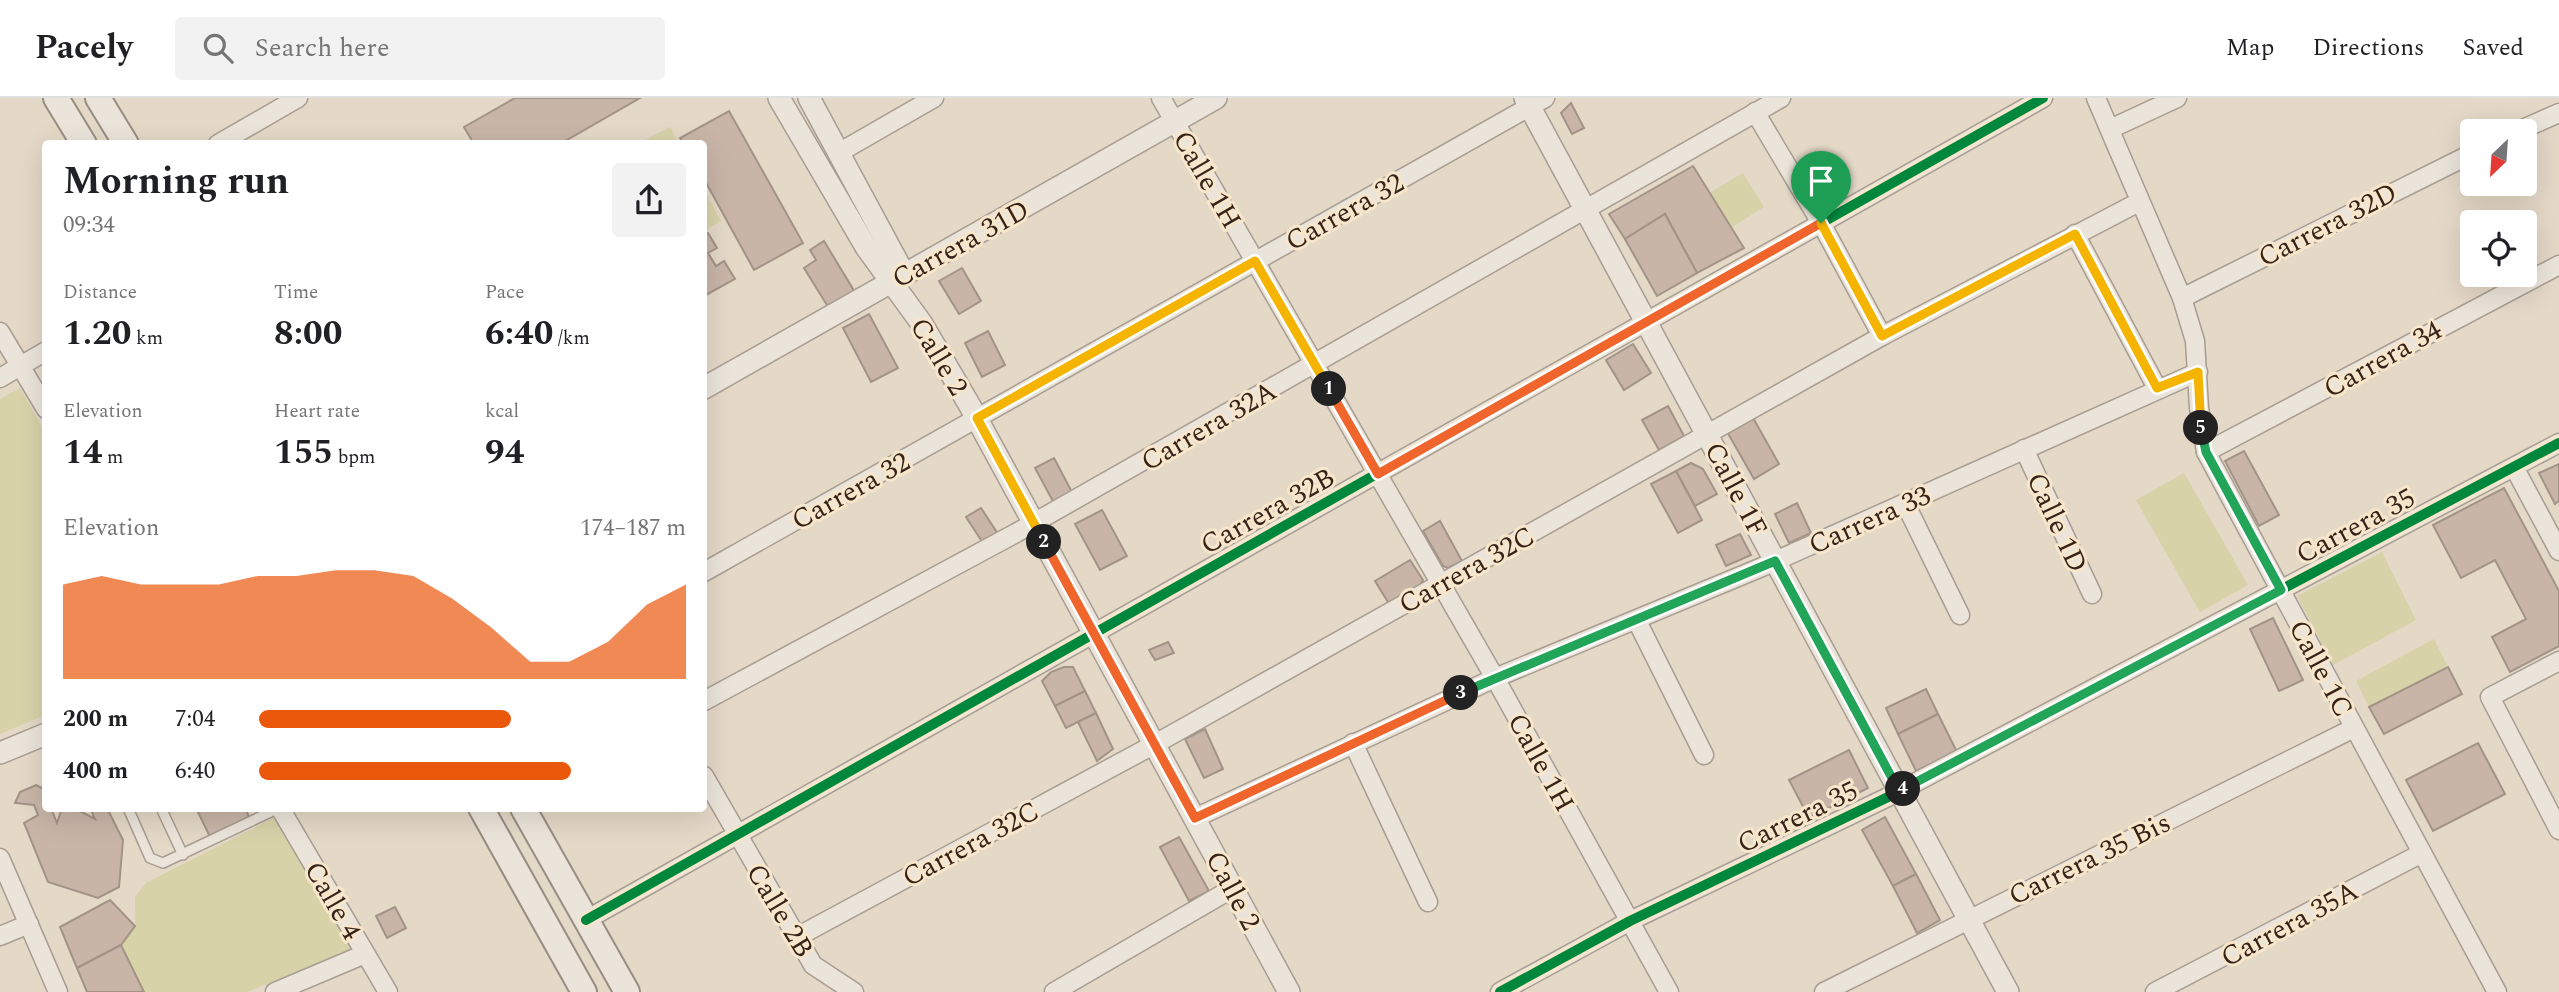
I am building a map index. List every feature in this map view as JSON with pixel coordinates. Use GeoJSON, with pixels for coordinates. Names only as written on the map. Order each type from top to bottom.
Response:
{"type":"FeatureCollection","features":[{"type":"Feature","properties":{"kind":"main road"},"geometry":{"type":"LineString","coordinates":[[56,98],[82,140]]}},
{"type":"Feature","properties":{"kind":"main road"},"geometry":{"type":"LineString","coordinates":[[98,98],[124,140]]}},
{"type":"Feature","properties":{"kind":"main road"},"geometry":{"type":"LineString","coordinates":[[483,812],[584,992]]}},
{"type":"Feature","properties":{"kind":"main road"},"geometry":{"type":"LineString","coordinates":[[525,812],[627,992]]}},
{"type":"Feature","properties":{"kind":"street"},"geometry":{"type":"LineString","coordinates":[[225,140],[298,98]]}},
{"type":"Feature","properties":{"kind":"street","name":"Calle 2"},"geometry":{"type":"LineString","coordinates":[[779,98],[866,247],[897,278]]}},
{"type":"Feature","properties":{"kind":"street","name":"Calle 2"},"geometry":{"type":"LineString","coordinates":[[809,98],[840,152],[897,278],[977,418],[1289,992]]}},
{"type":"Feature","properties":{"kind":"street"},"geometry":{"type":"LineString","coordinates":[[840,152],[934,98]]}},
{"type":"Feature","properties":{"kind":"street","name":"Calle 1H"},"geometry":{"type":"LineString","coordinates":[[1161,98],[1496,678],[1669,992]]}},
{"type":"Feature","properties":{"kind":"street","name":"Carrera 31D"},"geometry":{"type":"LineString","coordinates":[[707,386],[1216,98]]}},
{"type":"Feature","properties":{"kind":"street","name":"Carrera 32A"},"geometry":{"type":"LineString","coordinates":[[707,699],[1034,523],[1781,98]]}},
{"type":"Feature","properties":{"kind":"street","name":"Carrera 32B"},"geometry":{"type":"LineString","coordinates":[[586,920],[2043,98]]}},
{"type":"Feature","properties":{"kind":"street","name":"Calle 1C"},"geometry":{"type":"LineString","coordinates":[[2095,98],[2182,298],[2195,341],[2199,408],[2206,452],[2497,992]]}},
{"type":"Feature","properties":{"kind":"street"},"geometry":{"type":"LineString","coordinates":[[2110,129],[2177,98]]}},
{"type":"Feature","properties":{"kind":"street","name":"Calle 1F"},"geometry":{"type":"LineString","coordinates":[[1533,101],[1586,211],[2008,992]]}},
{"type":"Feature","properties":{"kind":"street","name":"Carrera 32"},"geometry":{"type":"LineString","coordinates":[[707,570],[1533,101]]}},
{"type":"Feature","properties":{"kind":"street"},"geometry":{"type":"LineString","coordinates":[[1755,112],[1821,223],[1882,336]]}},
{"type":"Feature","properties":{"kind":"street"},"geometry":{"type":"LineString","coordinates":[[2538,122],[2559,113]]}},
{"type":"Feature","properties":{"kind":"street","name":"Carrera 32D"},"geometry":{"type":"LineString","coordinates":[[2182,298],[2460,159]]}},
{"type":"Feature","properties":{"kind":"street","name":"Carrera 32C"},"geometry":{"type":"LineString","coordinates":[[795,938],[1155,744],[1882,336],[2139,202]]}},
{"type":"Feature","properties":{"kind":"street"},"geometry":{"type":"LineString","coordinates":[[2075,234],[2157,388]]}},
{"type":"Feature","properties":{"kind":"street","name":"Carrera 34"},"geometry":{"type":"LineString","coordinates":[[2206,452],[2559,265]]}},
{"type":"Feature","properties":{"kind":"street"},"geometry":{"type":"LineString","coordinates":[[0,332],[42,402]]}},
{"type":"Feature","properties":{"kind":"street"},"geometry":{"type":"LineString","coordinates":[[0,378],[42,354]]}},
{"type":"Feature","properties":{"kind":"street","name":"Carrera 33"},"geometry":{"type":"LineString","coordinates":[[1195,818],[1496,678],[1775,561],[2157,388],[2198,372]]}},
{"type":"Feature","properties":{"kind":"street","name":"Carrera 35"},"geometry":{"type":"LineString","coordinates":[[1500,992],[1630,921],[1899,791],[2559,443]]}},
{"type":"Feature","properties":{"kind":"street","name":"Calle 1D"},"geometry":{"type":"LineString","coordinates":[[2024,449],[2092,594]]}},
{"type":"Feature","properties":{"kind":"street"},"geometry":{"type":"LineString","coordinates":[[2514,467],[2559,551]]}},
{"type":"Feature","properties":{"kind":"street"},"geometry":{"type":"LineString","coordinates":[[1906,503],[1960,615]]}},
{"type":"Feature","properties":{"kind":"street"},"geometry":{"type":"LineString","coordinates":[[1637,621],[1704,755]]}},
{"type":"Feature","properties":{"kind":"street"},"geometry":{"type":"LineString","coordinates":[[2559,661],[2490,697],[2559,830]]}},
{"type":"Feature","properties":{"kind":"street","name":"Carrera 35 Bis"},"geometry":{"type":"LineString","coordinates":[[1824,992],[2354,728]]}},
{"type":"Feature","properties":{"kind":"street"},"geometry":{"type":"LineString","coordinates":[[0,753],[42,736]]}},
{"type":"Feature","properties":{"kind":"street"},"geometry":{"type":"LineString","coordinates":[[1353,743],[1428,902]]}},
{"type":"Feature","properties":{"kind":"street","name":"Calle 2B"},"geometry":{"type":"LineString","coordinates":[[707,781],[813,965],[854,992]]}},
{"type":"Feature","properties":{"kind":"street","name":"Calle 4"},"geometry":{"type":"LineString","coordinates":[[281,812],[388,992]]}},
{"type":"Feature","properties":{"kind":"street","name":"Carrera 35A"},"geometry":{"type":"LineString","coordinates":[[2155,992],[2422,853]]}},
{"type":"Feature","properties":{"kind":"street"},"geometry":{"type":"LineString","coordinates":[[0,858],[58,992]]}},
{"type":"Feature","properties":{"kind":"street"},"geometry":{"type":"LineString","coordinates":[[1054,992],[1233,888]]}},
{"type":"Feature","properties":{"kind":"street"},"geometry":{"type":"LineString","coordinates":[[0,936],[29,924]]}},
{"type":"Feature","properties":{"kind":"street"},"geometry":{"type":"LineString","coordinates":[[275,992],[365,954]]}},
{"type":"Feature","properties":{"kind":"lane"},"geometry":{"type":"LineString","coordinates":[[130,812],[150,858],[163,863],[271,812]]}},
{"type":"Feature","properties":{"kind":"lane"},"geometry":{"type":"LineString","coordinates":[[163,812],[183,855]]}},
{"type":"Feature","properties":{"kind":"shaded area"},"geometry":{"type":"Polygon","coordinates":[[[670,127],[677,140],[645,140],[670,127]]]}},
{"type":"Feature","properties":{"kind":"shaded area"},"geometry":{"type":"Polygon","coordinates":[[[1743,173],[1764,207],[1732,227],[1709,193],[1743,173]]]}},
{"type":"Feature","properties":{"kind":"shaded area"},"geometry":{"type":"Polygon","coordinates":[[[707,195],[721,221],[707,229],[707,195]]]}},
{"type":"Feature","properties":{"kind":"shaded area"},"geometry":{"type":"Polygon","coordinates":[[[20,388],[42,428],[42,716],[0,734],[0,399],[20,388]]]}},
{"type":"Feature","properties":{"kind":"shaded area"},"geometry":{"type":"Polygon","coordinates":[[[2184,473],[2248,585],[2200,612],[2136,500],[2184,473]]]}},
{"type":"Feature","properties":{"kind":"shaded area"},"geometry":{"type":"Polygon","coordinates":[[[2382,552],[2416,620],[2333,665],[2297,596],[2382,552]]]}},
{"type":"Feature","properties":{"kind":"shaded area"},"geometry":{"type":"Polygon","coordinates":[[[2434,639],[2448,667],[2369,707],[2356,681],[2434,639]]]}},
{"type":"Feature","properties":{"kind":"shaded area"},"geometry":{"type":"Polygon","coordinates":[[[277,816],[356,948],[247,992],[144,992],[121,945],[135,926],[135,897],[146,883],[277,816]]]}},
{"type":"Feature","properties":{"kind":"building"},"geometry":{"type":"Polygon","coordinates":[[[515,98],[640,98],[567,140],[472,140],[464,127],[515,98]]]}},
{"type":"Feature","properties":{"kind":"building"},"geometry":{"type":"Polygon","coordinates":[[[1571,103],[1584,128],[1572,134],[1561,113],[1571,103]]]}},
{"type":"Feature","properties":{"kind":"building"},"geometry":{"type":"Polygon","coordinates":[[[729,111],[803,243],[754,270],[707,184],[707,140],[680,138],[729,111]]]}},
{"type":"Feature","properties":{"kind":"building"},"geometry":{"type":"Polygon","coordinates":[[[1693,166],[1744,248],[1697,273],[1665,214],[1625,239],[1609,214],[1693,166]]]}},
{"type":"Feature","properties":{"kind":"building"},"geometry":{"type":"Polygon","coordinates":[[[1665,214],[1697,273],[1657,296],[1625,239],[1665,214]]]}},
{"type":"Feature","properties":{"kind":"building"},"geometry":{"type":"Polygon","coordinates":[[[707,234],[717,248],[708,253],[716,266],[724,261],[735,279],[707,294],[707,234]]]}},
{"type":"Feature","properties":{"kind":"building"},"geometry":{"type":"Polygon","coordinates":[[[824,241],[856,294],[830,310],[804,268],[816,260],[810,250],[824,241]]]}},
{"type":"Feature","properties":{"kind":"building"},"geometry":{"type":"Polygon","coordinates":[[[962,268],[981,301],[959,314],[939,281],[962,268]]]}},
{"type":"Feature","properties":{"kind":"building"},"geometry":{"type":"Polygon","coordinates":[[[869,314],[898,368],[871,382],[843,328],[869,314]]]}},
{"type":"Feature","properties":{"kind":"building"},"geometry":{"type":"Polygon","coordinates":[[[988,331],[1005,365],[982,377],[965,343],[988,331]]]}},
{"type":"Feature","properties":{"kind":"building"},"geometry":{"type":"Polygon","coordinates":[[[1633,344],[1651,373],[1624,390],[1606,360],[1633,344]]]}},
{"type":"Feature","properties":{"kind":"building"},"geometry":{"type":"Polygon","coordinates":[[[1668,406],[1684,436],[1659,450],[1642,420],[1668,406]]]}},
{"type":"Feature","properties":{"kind":"building"},"geometry":{"type":"Polygon","coordinates":[[[1752,416],[1779,464],[1754,479],[1726,430],[1752,416]]]}},
{"type":"Feature","properties":{"kind":"building"},"geometry":{"type":"Polygon","coordinates":[[[2244,451],[2279,515],[2259,526],[2225,461],[2244,451]]]}},
{"type":"Feature","properties":{"kind":"building"},"geometry":{"type":"Polygon","coordinates":[[[1054,458],[1074,496],[1055,505],[1035,468],[1054,458]]]}},
{"type":"Feature","properties":{"kind":"building"},"geometry":{"type":"Polygon","coordinates":[[[1691,463],[1703,469],[1717,494],[1695,506],[1676,471],[1691,463]]]}},
{"type":"Feature","properties":{"kind":"building"},"geometry":{"type":"Polygon","coordinates":[[[2559,464],[2559,501],[2555,504],[2539,473],[2559,464]]]}},
{"type":"Feature","properties":{"kind":"building"},"geometry":{"type":"Polygon","coordinates":[[[1676,471],[1702,520],[1678,533],[1651,484],[1676,471]]]}},
{"type":"Feature","properties":{"kind":"building"},"geometry":{"type":"Polygon","coordinates":[[[2504,488],[2559,591],[2559,646],[2510,672],[2492,637],[2526,619],[2495,560],[2461,578],[2433,525],[2504,488]]]}},
{"type":"Feature","properties":{"kind":"building"},"geometry":{"type":"Polygon","coordinates":[[[1797,503],[1811,533],[1789,543],[1775,514],[1797,503]]]}},
{"type":"Feature","properties":{"kind":"building"},"geometry":{"type":"Polygon","coordinates":[[[981,508],[998,534],[983,543],[966,517],[981,508]]]}},
{"type":"Feature","properties":{"kind":"building"},"geometry":{"type":"Polygon","coordinates":[[[1102,510],[1127,556],[1100,570],[1075,524],[1102,510]]]}},
{"type":"Feature","properties":{"kind":"building"},"geometry":{"type":"Polygon","coordinates":[[[1440,521],[1462,561],[1448,568],[1443,566],[1423,531],[1440,521]]]}},
{"type":"Feature","properties":{"kind":"building"},"geometry":{"type":"Polygon","coordinates":[[[1740,534],[1751,555],[1726,566],[1716,545],[1740,534]]]}},
{"type":"Feature","properties":{"kind":"building"},"geometry":{"type":"Polygon","coordinates":[[[1410,560],[1423,580],[1416,592],[1391,607],[1375,581],[1410,560]]]}},
{"type":"Feature","properties":{"kind":"building"},"geometry":{"type":"Polygon","coordinates":[[[2273,618],[2303,680],[2279,691],[2250,629],[2273,618]]]}},
{"type":"Feature","properties":{"kind":"building"},"geometry":{"type":"Polygon","coordinates":[[[1168,642],[1174,653],[1155,660],[1149,650],[1168,642]]]}},
{"type":"Feature","properties":{"kind":"building"},"geometry":{"type":"Polygon","coordinates":[[[1073,667],[1085,691],[1055,706],[1042,681],[1051,672],[1073,667]]]}},
{"type":"Feature","properties":{"kind":"building"},"geometry":{"type":"Polygon","coordinates":[[[2448,667],[2462,694],[2384,734],[2369,707],[2448,667]]]}},
{"type":"Feature","properties":{"kind":"building"},"geometry":{"type":"Polygon","coordinates":[[[1926,689],[1938,714],[1898,734],[1886,708],[1926,689]]]}},
{"type":"Feature","properties":{"kind":"building"},"geometry":{"type":"Polygon","coordinates":[[[1085,691],[1096,713],[1066,728],[1055,706],[1085,691]]]}},
{"type":"Feature","properties":{"kind":"building"},"geometry":{"type":"Polygon","coordinates":[[[1096,713],[1113,749],[1097,761],[1078,722],[1096,713]]]}},
{"type":"Feature","properties":{"kind":"building"},"geometry":{"type":"Polygon","coordinates":[[[1938,714],[1957,752],[1916,771],[1898,734],[1938,714]]]}},
{"type":"Feature","properties":{"kind":"building"},"geometry":{"type":"Polygon","coordinates":[[[1205,729],[1223,769],[1204,778],[1185,739],[1205,729]]]}},
{"type":"Feature","properties":{"kind":"building"},"geometry":{"type":"Polygon","coordinates":[[[2478,743],[2505,794],[2433,831],[2406,780],[2478,743]]]}},
{"type":"Feature","properties":{"kind":"building"},"geometry":{"type":"Polygon","coordinates":[[[1849,750],[1868,788],[1809,818],[1789,780],[1849,750]]]}},
{"type":"Feature","properties":{"kind":"building"},"geometry":{"type":"Polygon","coordinates":[[[36,785],[42,788],[42,812],[53,812],[57,823],[61,812],[82,812],[95,819],[92,812],[109,812],[123,840],[119,887],[98,898],[48,882],[24,823],[38,815],[34,805],[15,803],[20,792],[36,785]]]}},
{"type":"Feature","properties":{"kind":"building"},"geometry":{"type":"Polygon","coordinates":[[[198,812],[247,812],[250,819],[211,839],[198,812]]]}},
{"type":"Feature","properties":{"kind":"building"},"geometry":{"type":"Polygon","coordinates":[[[1885,817],[1916,874],[1893,886],[1862,830],[1885,817]]]}},
{"type":"Feature","properties":{"kind":"building"},"geometry":{"type":"Polygon","coordinates":[[[1179,837],[1209,891],[1189,901],[1160,847],[1179,837]]]}},
{"type":"Feature","properties":{"kind":"building"},"geometry":{"type":"Polygon","coordinates":[[[1916,874],[1940,920],[1917,933],[1893,886],[1916,874]]]}},
{"type":"Feature","properties":{"kind":"building"},"geometry":{"type":"Polygon","coordinates":[[[110,900],[135,926],[121,945],[77,968],[60,927],[110,900]]]}},
{"type":"Feature","properties":{"kind":"building"},"geometry":{"type":"Polygon","coordinates":[[[395,907],[406,928],[387,938],[376,916],[395,907]]]}},
{"type":"Feature","properties":{"kind":"building"},"geometry":{"type":"Polygon","coordinates":[[[121,945],[144,992],[87,992],[77,968],[121,945]]]}},
{"type":"Feature","properties":{"kind":"cycle path"},"geometry":{"type":"LineString","coordinates":[[586,920],[2043,98]]}},
{"type":"Feature","properties":{"kind":"cycle path"},"geometry":{"type":"LineString","coordinates":[[1500,992],[1630,921],[1886,798],[2559,443]]}},
{"type":"Feature","properties":{"kind":"route"},"geometry":{"type":"LineString","coordinates":[[1821,223],[1882,336],[2075,234],[2157,388],[2198,372],[2201,431],[2206,452],[2281,590],[1899,791],[1775,561],[1496,678],[1195,818],[977,418],[1255,261],[1378,474],[1821,223]]}}]}
